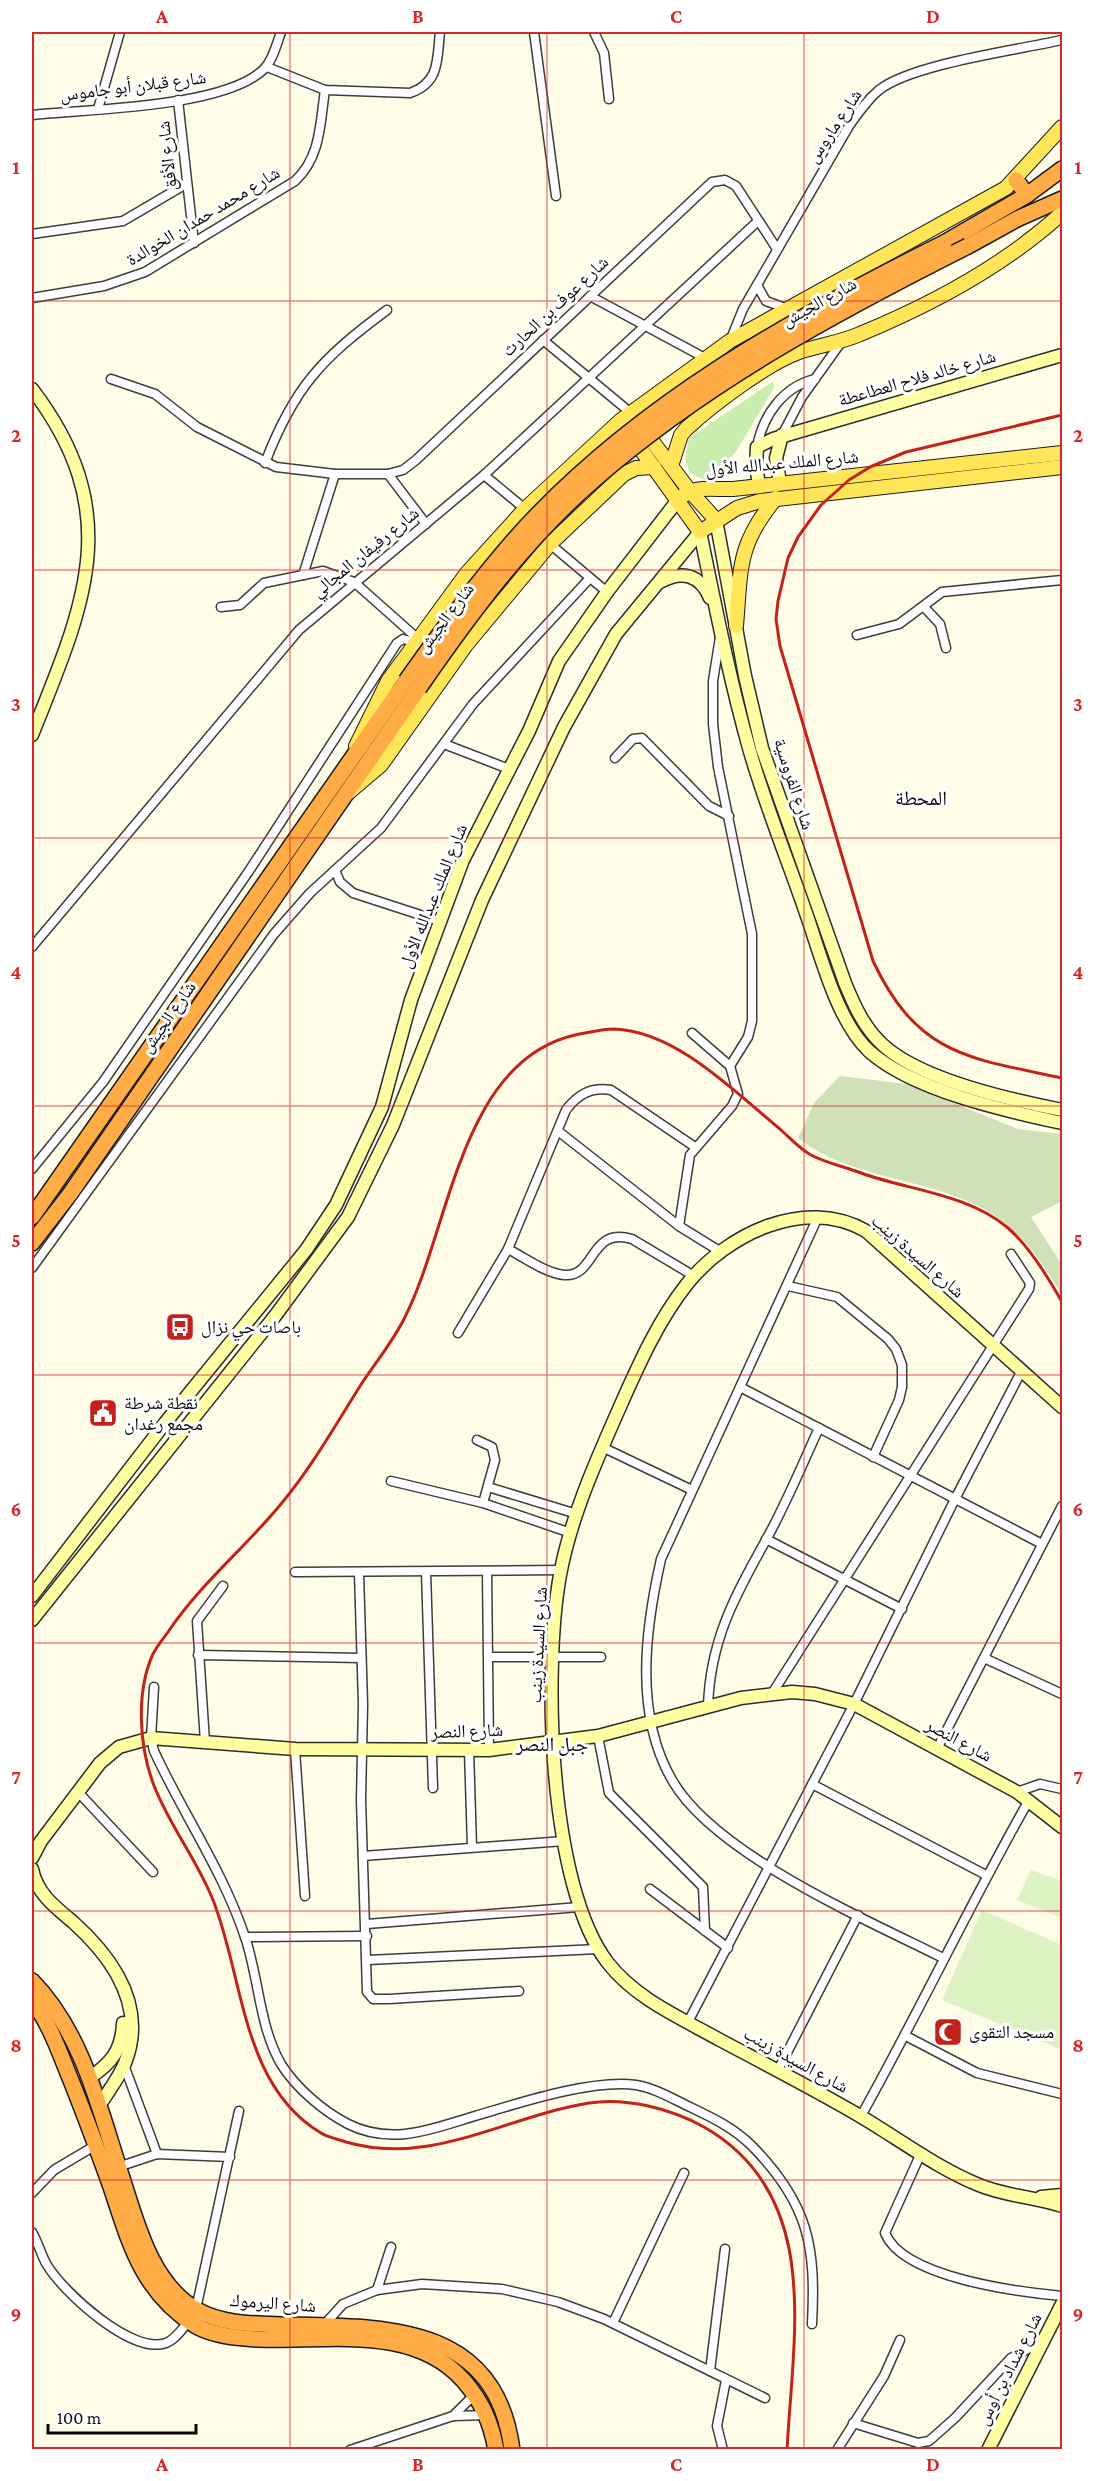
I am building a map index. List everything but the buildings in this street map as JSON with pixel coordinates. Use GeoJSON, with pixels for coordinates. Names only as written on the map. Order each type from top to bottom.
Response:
{"type":"FeatureCollection","features":[{"type":"Feature","properties":{"kind":"highway","name":"شارع الجيش"},"geometry":{"type":"LineString","coordinates":[[32,1243],[70,1194],[347,794],[470,592],[524,529],[616,442],[716,368],[864,283],[944,243],[1027,195],[1062,170]]}},
{"type":"Feature","properties":{"kind":"highway"},"geometry":{"type":"LineString","coordinates":[[1016,180],[1027,195]]}},
{"type":"Feature","properties":{"kind":"highway","name":"شارع الجيش"},"geometry":{"type":"LineString","coordinates":[[32,1217],[350,758],[530,543],[595,478],[726,380],[794,338],[1017,219],[1062,199]]}},
{"type":"Feature","properties":{"kind":"highway","name":"شارع اليرموك"},"geometry":{"type":"LineString","coordinates":[[32,1981],[66,2029],[89,2078],[118,2167],[154,2263],[193,2315],[209,2331],[239,2337],[353,2339],[410,2347],[447,2365],[474,2394],[488,2415],[496,2450]]}},
{"type":"Feature","properties":{"kind":"highway","name":"شارع اليرموك"},"geometry":{"type":"LineString","coordinates":[[33,2006],[56,2044],[96,2145],[135,2258],[161,2298],[193,2315],[241,2323],[371,2328],[412,2333],[454,2351],[478,2372],[494,2391],[506,2417],[512,2450]]}},
{"type":"Feature","properties":{"kind":"main road"},"geometry":{"type":"LineString","coordinates":[[350,758],[382,678],[416,640],[467,573],[525,509],[625,417],[730,341],[785,308],[994,195],[1016,180],[1062,127]]}},
{"type":"Feature","properties":{"kind":"main road"},"geometry":{"type":"LineString","coordinates":[[671,466],[681,435],[686,429],[740,388],[787,357],[842,341],[987,271],[1019,250],[1062,213]]}},
{"type":"Feature","properties":{"kind":"main road","name":"شارع الفروسية"},"geometry":{"type":"LineString","coordinates":[[625,417],[671,466],[716,520]]}},
{"type":"Feature","properties":{"kind":"main road","name":"شارع الفروسية"},"geometry":{"type":"LineString","coordinates":[[625,417],[676,501],[700,532]]}},
{"type":"Feature","properties":{"kind":"main road","name":"شارع الملك عبدالله الأول"},"geometry":{"type":"LineString","coordinates":[[676,501],[689,490],[759,485],[1062,453]]}},
{"type":"Feature","properties":{"kind":"main road"},"geometry":{"type":"LineString","coordinates":[[347,794],[381,765],[466,645],[550,544],[624,474],[636,468],[654,467]]}},
{"type":"Feature","properties":{"kind":"main road","name":"شارع الملك عبدالله الأول"},"geometry":{"type":"LineString","coordinates":[[700,532],[716,520],[748,504],[776,498],[1062,467]]}},
{"type":"Feature","properties":{"kind":"main road"},"geometry":{"type":"LineString","coordinates":[[736,626],[744,549],[758,520],[776,498]]}},
{"type":"Feature","properties":{"kind":"street"},"geometry":{"type":"LineString","coordinates":[[98,109],[120,32]]}},
{"type":"Feature","properties":{"kind":"street"},"geometry":{"type":"LineString","coordinates":[[281,32],[267,67],[325,90],[395,94],[423,89],[432,79],[440,32]]}},
{"type":"Feature","properties":{"kind":"street"},"geometry":{"type":"LineString","coordinates":[[534,32],[556,196]]}},
{"type":"Feature","properties":{"kind":"street"},"geometry":{"type":"LineString","coordinates":[[594,32],[604,52],[609,99]]}},
{"type":"Feature","properties":{"kind":"street","name":"شارع ماروس"},"geometry":{"type":"LineString","coordinates":[[730,341],[737,319],[849,126],[862,107],[879,91],[911,74],[1062,40]]}},
{"type":"Feature","properties":{"kind":"street","name":"شارع قبلان أبو جاموس"},"geometry":{"type":"LineString","coordinates":[[32,115],[178,100],[223,91],[267,67]]}},
{"type":"Feature","properties":{"kind":"street","name":"شارع محمد حمدان الخوالدة"},"geometry":{"type":"LineString","coordinates":[[32,298],[104,286],[128,279],[194,243],[295,181],[314,156],[325,90]]}},
{"type":"Feature","properties":{"kind":"street","name":"شارع الأفق"},"geometry":{"type":"LineString","coordinates":[[178,100],[194,243]]}},
{"type":"Feature","properties":{"kind":"street","name":"شارع عوف بن الحارث"},"geometry":{"type":"LineString","coordinates":[[388,474],[409,465],[712,182],[724,180],[736,186],[777,249]]}},
{"type":"Feature","properties":{"kind":"street"},"geometry":{"type":"LineString","coordinates":[[32,234],[123,221],[186,184]]}},
{"type":"Feature","properties":{"kind":"street","name":"شارع رفيفان المجالي"},"geometry":{"type":"LineString","coordinates":[[32,947],[94,876],[271,660],[314,615],[484,474],[758,220]]}},
{"type":"Feature","properties":{"kind":"street"},"geometry":{"type":"LineString","coordinates":[[757,285],[766,301],[785,308]]}},
{"type":"Feature","properties":{"kind":"street"},"geometry":{"type":"LineString","coordinates":[[590,296],[705,357]]}},
{"type":"Feature","properties":{"kind":"street"},"geometry":{"type":"LineString","coordinates":[[265,463],[280,424],[304,385],[334,351],[387,310]]}},
{"type":"Feature","properties":{"kind":"street","name":"شارع الفروسية"},"geometry":{"type":"LineString","coordinates":[[543,340],[587,377],[625,417]]}},
{"type":"Feature","properties":{"kind":"street"},"geometry":{"type":"LineString","coordinates":[[780,482],[776,458],[782,435],[796,406],[842,341]]}},
{"type":"Feature","properties":{"kind":"street","name":"شارع خالد فلاح العطاعطة"},"geometry":{"type":"LineString","coordinates":[[757,447],[782,435],[830,429],[1062,355]]}},
{"type":"Feature","properties":{"kind":"street"},"geometry":{"type":"LineString","coordinates":[[111,379],[155,394],[197,427],[265,463],[291,470],[335,474],[388,474],[426,524]]}},
{"type":"Feature","properties":{"kind":"street"},"geometry":{"type":"LineString","coordinates":[[759,485],[756,466],[757,447],[765,421],[785,393],[796,385],[814,380]]}},
{"type":"Feature","properties":{"kind":"street"},"geometry":{"type":"LineString","coordinates":[[32,389],[60,430],[74,458],[82,484],[88,550],[84,584],[73,630],[32,735]]}},
{"type":"Feature","properties":{"kind":"street"},"geometry":{"type":"LineString","coordinates":[[303,575],[335,474]]}},
{"type":"Feature","properties":{"kind":"street"},"geometry":{"type":"LineString","coordinates":[[484,474],[525,509]]}},
{"type":"Feature","properties":{"kind":"street","name":"شارع الملك عبدالله الأول"},"geometry":{"type":"LineString","coordinates":[[32,1596],[165,1423],[306,1250],[336,1205],[377,1120],[401,1030],[463,860],[509,769],[559,661],[607,592],[676,501]]}},
{"type":"Feature","properties":{"kind":"street","name":"شارع الفروسية"},"geometry":{"type":"LineString","coordinates":[[716,520],[762,748],[844,983],[861,1018],[882,1044],[919,1066],[1005,1097],[1062,1110]]}},
{"type":"Feature","properties":{"kind":"street","name":"شارع الفروسية"},"geometry":{"type":"LineString","coordinates":[[700,532],[740,716],[763,789],[844,1015],[861,1041],[882,1061],[938,1088],[993,1107],[1062,1123]]}},
{"type":"Feature","properties":{"kind":"street","name":"شارع الملك عبدالله الأول"},"geometry":{"type":"LineString","coordinates":[[32,1620],[274,1316],[348,1217],[393,1125],[482,900],[564,727],[616,634],[653,586],[700,532]]}},
{"type":"Feature","properties":{"kind":"street"},"geometry":{"type":"LineString","coordinates":[[550,544],[607,592]]}},
{"type":"Feature","properties":{"kind":"street"},"geometry":{"type":"LineString","coordinates":[[221,607],[240,605],[264,583],[323,571],[354,582],[416,640]]}},
{"type":"Feature","properties":{"kind":"street"},"geometry":{"type":"LineString","coordinates":[[653,586],[675,575],[696,578],[708,592],[717,615]]}},
{"type":"Feature","properties":{"kind":"street"},"geometry":{"type":"LineString","coordinates":[[32,1268],[274,934],[310,893],[381,828],[473,704],[590,578]]}},
{"type":"Feature","properties":{"kind":"street"},"geometry":{"type":"LineString","coordinates":[[858,635],[899,624],[942,592],[1062,580]]}},
{"type":"Feature","properties":{"kind":"street"},"geometry":{"type":"LineString","coordinates":[[924,607],[932,612],[940,624],[946,648]]}},
{"type":"Feature","properties":{"kind":"street"},"geometry":{"type":"LineString","coordinates":[[721,634],[712,681],[713,724],[751,924],[753,1015],[748,1037],[730,1066]]}},
{"type":"Feature","properties":{"kind":"street"},"geometry":{"type":"LineString","coordinates":[[32,1169],[103,1082],[382,678]]}},
{"type":"Feature","properties":{"kind":"street"},"geometry":{"type":"LineString","coordinates":[[615,758],[633,739],[642,738],[709,806],[729,816]]}},
{"type":"Feature","properties":{"kind":"street"},"geometry":{"type":"LineString","coordinates":[[444,744],[509,769]]}},
{"type":"Feature","properties":{"kind":"street"},"geometry":{"type":"LineString","coordinates":[[335,870],[340,882],[352,893],[439,921]]}},
{"type":"Feature","properties":{"kind":"street"},"geometry":{"type":"LineString","coordinates":[[679,1226],[687,1166],[694,1147],[736,1100],[738,1087],[730,1066],[692,1033]]}},
{"type":"Feature","properties":{"kind":"street"},"geometry":{"type":"LineString","coordinates":[[458,1333],[508,1249],[573,1101],[589,1090],[600,1088],[611,1090],[694,1147]]}},
{"type":"Feature","properties":{"kind":"street"},"geometry":{"type":"LineString","coordinates":[[377,1120],[393,1125]]}},
{"type":"Feature","properties":{"kind":"street"},"geometry":{"type":"LineString","coordinates":[[558,1131],[679,1226],[722,1252]]}},
{"type":"Feature","properties":{"kind":"street"},"geometry":{"type":"LineString","coordinates":[[818,1217],[742,1388],[665,1550],[656,1585],[646,1676],[650,1724],[665,1767],[687,1802],[704,1819],[768,1866],[943,1958]]}},
{"type":"Feature","properties":{"kind":"street","name":"شارع السيدة زينب"},"geometry":{"type":"LineString","coordinates":[[1062,1407],[866,1231],[838,1220],[818,1217],[775,1223],[744,1237],[694,1276],[659,1328],[633,1377],[602,1447],[571,1533],[561,1570],[552,1656],[553,1744],[564,1841],[579,1907],[598,1949],[635,1990],[688,2022],[861,2116],[966,2180],[990,2190],[1037,2198],[1062,2206]]}},
{"type":"Feature","properties":{"kind":"street"},"geometry":{"type":"LineString","coordinates":[[508,1249],[555,1273],[568,1275],[580,1271],[605,1240],[622,1236],[632,1239],[694,1276]]}},
{"type":"Feature","properties":{"kind":"street"},"geometry":{"type":"LineString","coordinates":[[773,1692],[1029,1289],[1030,1283],[1011,1254]]}},
{"type":"Feature","properties":{"kind":"street"},"geometry":{"type":"LineString","coordinates":[[788,1286],[841,1300],[888,1339],[900,1357],[902,1387],[899,1400],[873,1457]]}},
{"type":"Feature","properties":{"kind":"street"},"geometry":{"type":"LineString","coordinates":[[688,2022],[854,1704],[955,1499],[1021,1372]]}},
{"type":"Feature","properties":{"kind":"street"},"geometry":{"type":"LineString","coordinates":[[742,1388],[1042,1544]]}},
{"type":"Feature","properties":{"kind":"street"},"geometry":{"type":"LineString","coordinates":[[708,1707],[712,1664],[724,1623],[741,1581],[766,1539],[819,1428]]}},
{"type":"Feature","properties":{"kind":"street"},"geometry":{"type":"LineString","coordinates":[[477,1440],[495,1450],[495,1460],[483,1503]]}},
{"type":"Feature","properties":{"kind":"street"},"geometry":{"type":"LineString","coordinates":[[602,1447],[692,1490]]}},
{"type":"Feature","properties":{"kind":"street"},"geometry":{"type":"LineString","coordinates":[[390,1481],[483,1503],[571,1533]]}},
{"type":"Feature","properties":{"kind":"street"},"geometry":{"type":"LineString","coordinates":[[488,1487],[577,1514]]}},
{"type":"Feature","properties":{"kind":"street"},"geometry":{"type":"LineString","coordinates":[[937,1749],[1062,1506]]}},
{"type":"Feature","properties":{"kind":"street"},"geometry":{"type":"LineString","coordinates":[[766,1539],[902,1609]]}},
{"type":"Feature","properties":{"kind":"street"},"geometry":{"type":"LineString","coordinates":[[295,1572],[561,1570]]}},
{"type":"Feature","properties":{"kind":"street"},"geometry":{"type":"LineString","coordinates":[[487,1571],[489,1750]]}},
{"type":"Feature","properties":{"kind":"street"},"geometry":{"type":"LineString","coordinates":[[426,1572],[433,1788]]}},
{"type":"Feature","properties":{"kind":"street"},"geometry":{"type":"LineString","coordinates":[[359,1573],[363,1856],[368,1992],[374,1998],[519,1991]]}},
{"type":"Feature","properties":{"kind":"street"},"geometry":{"type":"LineString","coordinates":[[204,1742],[197,1619],[223,1586]]}},
{"type":"Feature","properties":{"kind":"street"},"geometry":{"type":"LineString","coordinates":[[198,1655],[361,1658]]}},
{"type":"Feature","properties":{"kind":"street"},"geometry":{"type":"LineString","coordinates":[[489,1657],[601,1657]]}},
{"type":"Feature","properties":{"kind":"street"},"geometry":{"type":"LineString","coordinates":[[984,1658],[1062,1694]]}},
{"type":"Feature","properties":{"kind":"street"},"geometry":{"type":"LineString","coordinates":[[154,1687],[151,1738],[160,1764],[220,1878],[245,1937],[268,2029],[283,2067],[318,2103],[358,2128],[386,2135],[417,2134],[530,2101],[617,2085],[646,2087],[726,2125],[760,2154],[801,2213],[812,2256],[812,2324]]}},
{"type":"Feature","properties":{"kind":"street","name":"شارع النصر"},"geometry":{"type":"LineString","coordinates":[[32,1858],[78,1792],[111,1752],[129,1742],[151,1738],[295,1749],[489,1750],[553,1744],[598,1736],[773,1692],[815,1694],[854,1704],[1017,1792],[1062,1827]]}},
{"type":"Feature","properties":{"kind":"street"},"geometry":{"type":"LineString","coordinates":[[598,1736],[609,1792],[703,1887],[705,1930]]}},
{"type":"Feature","properties":{"kind":"street"},"geometry":{"type":"LineString","coordinates":[[295,1749],[305,1896]]}},
{"type":"Feature","properties":{"kind":"street"},"geometry":{"type":"LineString","coordinates":[[469,1750],[472,1847]]}},
{"type":"Feature","properties":{"kind":"street"},"geometry":{"type":"LineString","coordinates":[[812,1784],[986,1875]]}},
{"type":"Feature","properties":{"kind":"street"},"geometry":{"type":"LineString","coordinates":[[1017,1792],[1040,1784],[1062,1790]]}},
{"type":"Feature","properties":{"kind":"street"},"geometry":{"type":"LineString","coordinates":[[78,1792],[153,1872]]}},
{"type":"Feature","properties":{"kind":"street"},"geometry":{"type":"LineString","coordinates":[[861,2116],[906,2036],[986,1875],[1029,1800]]}},
{"type":"Feature","properties":{"kind":"street"},"geometry":{"type":"LineString","coordinates":[[363,1856],[564,1841]]}},
{"type":"Feature","properties":{"kind":"street"},"geometry":{"type":"LineString","coordinates":[[32,1869],[43,1895],[100,1948],[122,1983],[131,2011],[130,2041],[124,2065],[99,2106]]}},
{"type":"Feature","properties":{"kind":"street"},"geometry":{"type":"LineString","coordinates":[[650,1889],[728,1948]]}},
{"type":"Feature","properties":{"kind":"street"},"geometry":{"type":"LineString","coordinates":[[367,1924],[579,1907]]}},
{"type":"Feature","properties":{"kind":"street"},"geometry":{"type":"LineString","coordinates":[[778,2070],[858,1915]]}},
{"type":"Feature","properties":{"kind":"street"},"geometry":{"type":"LineString","coordinates":[[245,1937],[367,1936]]}},
{"type":"Feature","properties":{"kind":"street"},"geometry":{"type":"LineString","coordinates":[[368,1960],[598,1949]]}},
{"type":"Feature","properties":{"kind":"street"},"geometry":{"type":"LineString","coordinates":[[89,2078],[111,2062],[120,2044],[124,2009],[122,1983]]}},
{"type":"Feature","properties":{"kind":"street"},"geometry":{"type":"LineString","coordinates":[[906,2036],[976,2073],[1062,2094]]}},
{"type":"Feature","properties":{"kind":"street"},"geometry":{"type":"LineString","coordinates":[[124,2065],[157,2154]]}},
{"type":"Feature","properties":{"kind":"street"},"geometry":{"type":"LineString","coordinates":[[32,2232],[47,2265],[58,2279],[117,2332],[140,2343],[155,2346],[170,2342],[193,2315],[239,2111]]}},
{"type":"Feature","properties":{"kind":"street"},"geometry":{"type":"LineString","coordinates":[[32,2193],[54,2170],[96,2145]]}},
{"type":"Feature","properties":{"kind":"street"},"geometry":{"type":"LineString","coordinates":[[921,2153],[885,2233],[894,2247],[908,2258],[962,2280],[1025,2292],[1062,2296]]}},
{"type":"Feature","properties":{"kind":"street"},"geometry":{"type":"LineString","coordinates":[[118,2167],[157,2154],[230,2157]]}},
{"type":"Feature","properties":{"kind":"street"},"geometry":{"type":"LineString","coordinates":[[613,2323],[684,2173]]}},
{"type":"Feature","properties":{"kind":"street","name":"شارع السيدة زينب"},"geometry":{"type":"LineString","coordinates":[[1037,2198],[1062,2195]]}},
{"type":"Feature","properties":{"kind":"street"},"geometry":{"type":"LineString","coordinates":[[377,2290],[391,2247]]}},
{"type":"Feature","properties":{"kind":"street"},"geometry":{"type":"LineString","coordinates":[[710,2371],[725,2249]]}},
{"type":"Feature","properties":{"kind":"street"},"geometry":{"type":"LineString","coordinates":[[324,2326],[343,2304],[377,2290],[422,2284],[502,2289],[558,2302],[613,2323],[765,2398]]}},
{"type":"Feature","properties":{"kind":"street","name":"شارع شداد بن أوس"},"geometry":{"type":"LineString","coordinates":[[988,2450],[1062,2304]]}},
{"type":"Feature","properties":{"kind":"street"},"geometry":{"type":"LineString","coordinates":[[837,2450],[884,2376],[900,2340]]}},
{"type":"Feature","properties":{"kind":"street"},"geometry":{"type":"LineString","coordinates":[[853,2422],[918,2443],[929,2442],[955,2418],[1011,2358],[1043,2341]]}},
{"type":"Feature","properties":{"kind":"street"},"geometry":{"type":"LineString","coordinates":[[723,2450],[717,2426],[726,2380]]}},
{"type":"Feature","properties":{"kind":"street"},"geometry":{"type":"LineString","coordinates":[[453,2416],[474,2394]]}},
{"type":"Feature","properties":{"kind":"street"},"geometry":{"type":"LineString","coordinates":[[350,2450],[453,2416],[488,2415]]}},
{"type":"Feature","properties":{"kind":"green space"},"geometry":{"type":"Polygon","coordinates":[[[772,382],[775,386],[737,450],[709,482],[690,473],[685,459],[689,438],[772,382]]]}},
{"type":"Feature","properties":{"kind":"green space"},"geometry":{"type":"Polygon","coordinates":[[[840,1076],[907,1084],[1018,1129],[1062,1134],[1062,1201],[1031,1217],[1062,1265],[1062,1294],[1035,1254],[1001,1220],[952,1195],[846,1164],[821,1153],[798,1138],[814,1103],[840,1076]]]}},
{"type":"Feature","properties":{"kind":"green space"},"geometry":{"type":"Polygon","coordinates":[[[1031,1870],[1062,1881],[1062,1918],[1017,1900],[1031,1870]]]}},
{"type":"Feature","properties":{"kind":"green space"},"geometry":{"type":"Polygon","coordinates":[[[982,1910],[1062,1945],[1062,2050],[942,2000],[982,1910]]]}},
{"type":"Feature","properties":{"kind":"railway"},"geometry":{"type":"LineString","coordinates":[[1062,415],[906,452],[870,467],[849,480],[821,505],[798,537],[788,558],[776,619],[780,646],[873,961],[890,992],[908,1017],[928,1034],[950,1048],[1000,1065],[1062,1078]]}},
{"type":"Feature","properties":{"kind":"railway"},"geometry":{"type":"LineString","coordinates":[[787,2450],[795,2315],[792,2270],[784,2228],[768,2190],[742,2156],[704,2127],[678,2115],[648,2106],[603,2102],[559,2109],[439,2144],[408,2148],[377,2148],[327,2136],[295,2112],[275,2087],[260,2059],[213,1900],[199,1870],[166,1813],[153,1783],[142,1735],[144,1684],[156,1648],[195,1597],[292,1490],[396,1334],[421,1281],[448,1196],[483,1112],[506,1078],[537,1051],[575,1035],[614,1029],[637,1032],[660,1040],[703,1066],[811,1155],[879,1179],[937,1194],[975,1207],[1008,1228],[1024,1244],[1062,1302]]}},
{"type":"Feature","properties":{"kind":"place","name":"باصات حي نزال"},"geometry":{"type":"Point","coordinates":[180,1327]}},
{"type":"Feature","properties":{"kind":"place","name":"نقطة شرطة مجمع رغدان"},"geometry":{"type":"Point","coordinates":[103,1413]}},
{"type":"Feature","properties":{"kind":"place","name":"مسجد التقوى"},"geometry":{"type":"Point","coordinates":[948,2032]}},
{"type":"Feature","properties":{"kind":"district","name":"المحطة"},"geometry":{"type":"Point","coordinates":[921,798]}},
{"type":"Feature","properties":{"kind":"district","name":"جبل النصر"},"geometry":{"type":"Point","coordinates":[552,1744]}}]}
